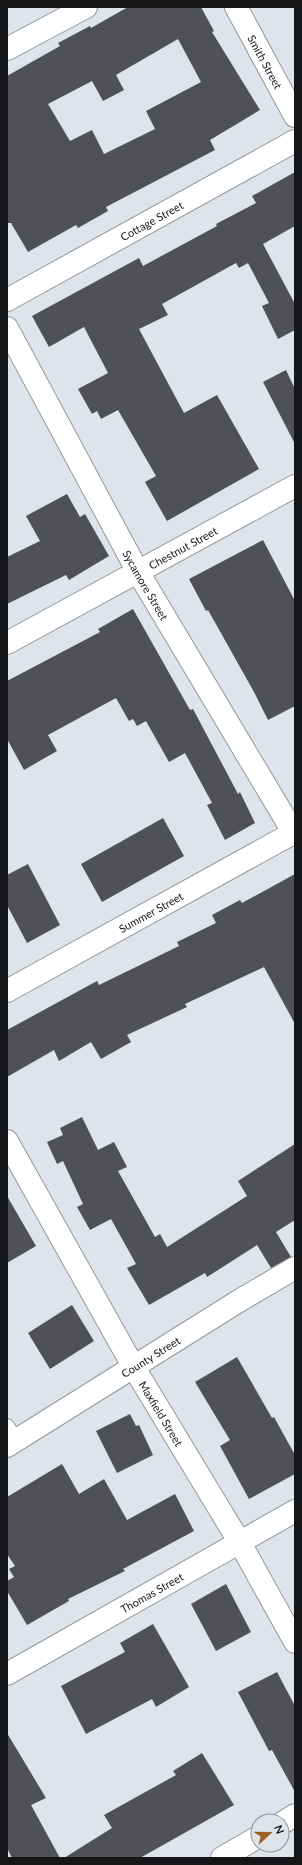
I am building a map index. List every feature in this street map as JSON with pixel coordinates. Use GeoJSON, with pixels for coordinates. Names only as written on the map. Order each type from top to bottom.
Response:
{"type":"FeatureCollection","features":[{"type":"Feature","properties":{"kind":"street"},"geometry":{"type":"LineString","coordinates":[[7,50],[86,7]]}},
{"type":"Feature","properties":{"kind":"street","name":"Smith Street"},"geometry":{"type":"LineString","coordinates":[[236,7],[295,116]]}},
{"type":"Feature","properties":{"kind":"street","name":"Cottage Street"},"geometry":{"type":"LineString","coordinates":[[7,300],[295,141]]}},
{"type":"Feature","properties":{"kind":"street","name":"Sycamore Street"},"geometry":{"type":"LineString","coordinates":[[7,328],[138,572],[295,833]]}},
{"type":"Feature","properties":{"kind":"street","name":"Chestnut Street"},"geometry":{"type":"LineString","coordinates":[[7,643],[295,486]]}},
{"type":"Feature","properties":{"kind":"street","name":"Summer Street"},"geometry":{"type":"LineString","coordinates":[[7,991],[295,833]]}},
{"type":"Feature","properties":{"kind":"street","name":"Maxfield Street"},"geometry":{"type":"LineString","coordinates":[[7,1141],[133,1366],[240,1543],[295,1642]]}},
{"type":"Feature","properties":{"kind":"street","name":"County Street"},"geometry":{"type":"LineString","coordinates":[[10,1437],[133,1366],[295,1268]]}},
{"type":"Feature","properties":{"kind":"street","name":"Thomas Street"},"geometry":{"type":"LineString","coordinates":[[7,1674],[295,1511]]}},
{"type":"Feature","properties":{"kind":"street"},"geometry":{"type":"LineString","coordinates":[[222,1858],[250,1842]]}},
{"type":"Feature","properties":{"kind":"building"},"geometry":{"type":"Polygon","coordinates":[[[128,7],[201,7],[214,31],[212,32],[260,110],[210,140],[215,150],[106,207],[108,211],[78,228],[76,225],[28,252],[11,223],[7,223],[7,76],[60,46],[58,43],[90,26],[91,28],[128,7]],[[178,39],[116,75],[124,90],[103,101],[92,81],[48,104],[70,141],[92,130],[104,154],[155,129],[146,111],[201,82],[178,39]]]}},
{"type":"Feature","properties":{"kind":"building"},"geometry":{"type":"Polygon","coordinates":[[[295,172],[295,226],[263,244],[295,304],[295,330],[278,339],[262,306],[269,303],[248,263],[239,268],[236,263],[162,304],[168,315],[139,329],[184,413],[217,395],[259,469],[167,521],[145,482],[156,476],[118,410],[101,419],[97,411],[92,414],[78,389],[108,373],[84,327],[49,347],[32,316],[139,258],[143,266],[217,226],[216,224],[256,203],[252,196],[295,172]]]}},
{"type":"Feature","properties":{"kind":"building"},"geometry":{"type":"Polygon","coordinates":[[[286,370],[295,389],[295,444],[263,382],[286,370]]]}},
{"type":"Feature","properties":{"kind":"building"},"geometry":{"type":"Polygon","coordinates":[[[67,494],[80,517],[85,514],[109,556],[69,580],[66,575],[7,604],[7,557],[40,541],[26,516],[67,494]]]}},
{"type":"Feature","properties":{"kind":"building"},"geometry":{"type":"Polygon","coordinates":[[[263,540],[295,601],[295,706],[268,720],[254,692],[208,610],[206,611],[189,579],[263,540]]]}},
{"type":"Feature","properties":{"kind":"building"},"geometry":{"type":"Polygon","coordinates":[[[133,609],[190,710],[193,709],[238,794],[240,792],[255,823],[225,840],[207,805],[212,803],[185,753],[169,762],[146,721],[137,726],[133,719],[129,721],[116,698],[48,735],[57,751],[24,770],[7,739],[7,681],[100,632],[98,629],[133,609]]]}},
{"type":"Feature","properties":{"kind":"building"},"geometry":{"type":"Polygon","coordinates":[[[163,818],[184,856],[102,902],[81,864],[163,818]]]}},
{"type":"Feature","properties":{"kind":"building"},"geometry":{"type":"Polygon","coordinates":[[[28,864],[60,925],[27,943],[7,905],[7,875],[28,864]]]}},
{"type":"Feature","properties":{"kind":"building"},"geometry":{"type":"Polygon","coordinates":[[[295,874],[295,1024],[264,967],[185,1004],[187,1007],[127,1035],[131,1042],[101,1059],[91,1042],[59,1061],[54,1050],[7,1077],[7,1030],[97,981],[99,985],[179,946],[177,942],[216,923],[212,915],[240,900],[242,903],[295,874]]]}},
{"type":"Feature","properties":{"kind":"building"},"geometry":{"type":"Polygon","coordinates":[[[82,1117],[98,1150],[114,1142],[127,1167],[118,1171],[155,1237],[160,1234],[167,1247],[247,1196],[238,1181],[295,1144],[295,1220],[276,1232],[291,1257],[271,1268],[257,1245],[207,1277],[205,1273],[149,1305],[127,1268],[136,1264],[111,1219],[90,1230],[77,1207],[83,1204],[63,1161],[57,1164],[47,1142],[63,1135],[60,1128],[82,1117]]]}},
{"type":"Feature","properties":{"kind":"building"},"geometry":{"type":"Polygon","coordinates":[[[7,1196],[36,1246],[7,1263],[7,1196]]]}},
{"type":"Feature","properties":{"kind":"building"},"geometry":{"type":"Polygon","coordinates":[[[72,1305],[94,1341],[50,1369],[28,1333],[72,1305]]]}},
{"type":"Feature","properties":{"kind":"building"},"geometry":{"type":"Polygon","coordinates":[[[237,1357],[272,1418],[274,1417],[295,1455],[295,1474],[249,1499],[220,1446],[230,1440],[195,1382],[237,1357]]]}},
{"type":"Feature","properties":{"kind":"building"},"geometry":{"type":"Polygon","coordinates":[[[130,1414],[136,1426],[139,1425],[153,1455],[117,1473],[96,1431],[130,1414]]]}},
{"type":"Feature","properties":{"kind":"building"},"geometry":{"type":"Polygon","coordinates":[[[62,1464],[79,1494],[104,1479],[127,1520],[175,1494],[194,1531],[123,1569],[125,1571],[68,1599],[69,1601],[27,1625],[7,1591],[7,1581],[14,1577],[9,1569],[15,1566],[7,1554],[7,1497],[62,1464]]]}},
{"type":"Feature","properties":{"kind":"building"},"geometry":{"type":"Polygon","coordinates":[[[226,1584],[251,1632],[216,1651],[191,1604],[226,1584]]]}},
{"type":"Feature","properties":{"kind":"building"},"geometry":{"type":"Polygon","coordinates":[[[153,1624],[189,1687],[156,1707],[152,1699],[86,1734],[61,1686],[125,1652],[120,1643],[153,1624]]]}},
{"type":"Feature","properties":{"kind":"building"},"geometry":{"type":"Polygon","coordinates":[[[277,1672],[295,1706],[295,1792],[272,1750],[269,1751],[238,1692],[277,1672]]]}},
{"type":"Feature","properties":{"kind":"building"},"geometry":{"type":"Polygon","coordinates":[[[7,1733],[46,1798],[31,1805],[60,1858],[12,1858],[7,1848],[7,1733]]]}},
{"type":"Feature","properties":{"kind":"building"},"geometry":{"type":"Polygon","coordinates":[[[202,1753],[234,1805],[140,1858],[64,1858],[112,1828],[104,1815],[176,1775],[173,1771],[202,1753]]]}}]}
